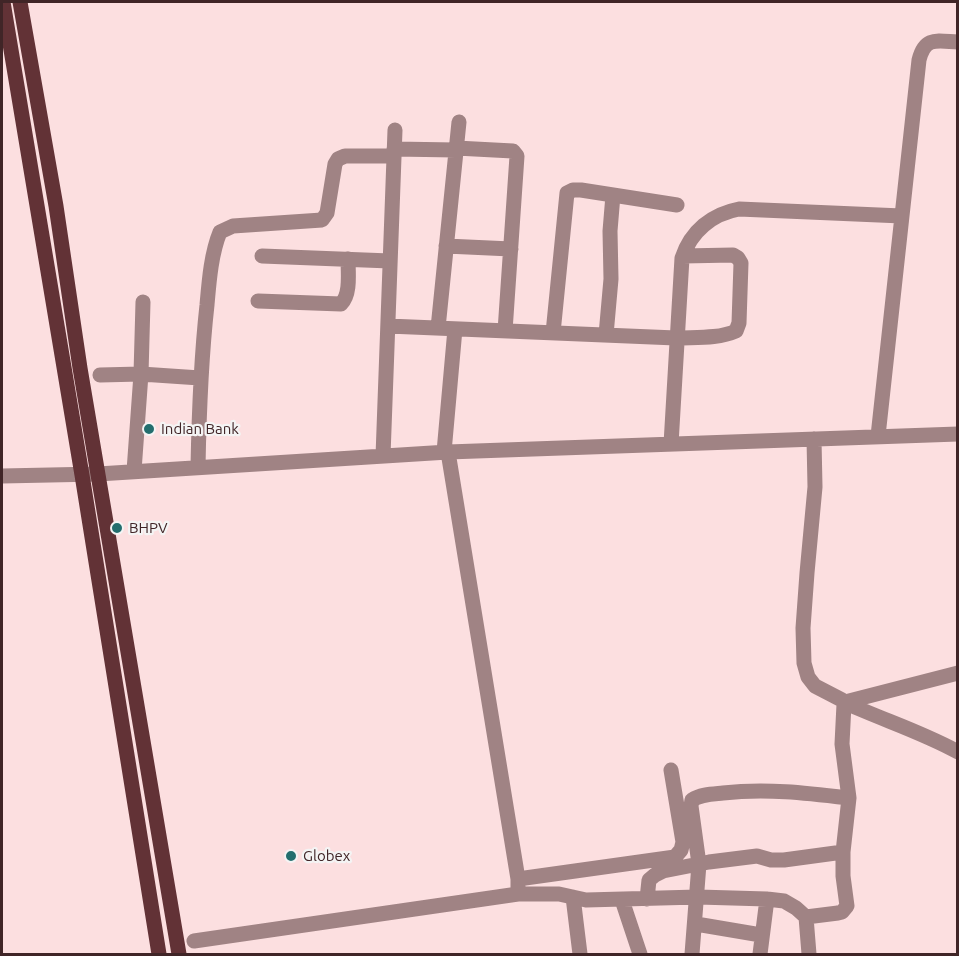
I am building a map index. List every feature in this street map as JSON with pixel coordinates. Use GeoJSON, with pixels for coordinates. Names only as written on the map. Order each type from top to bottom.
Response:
{"type":"FeatureCollection","features":[{"type":"Feature","properties":{"kind":"main road"},"geometry":{"type":"LineString","coordinates":[[3,2],[179,954]]}},
{"type":"Feature","properties":{"kind":"main road"},"geometry":{"type":"LineString","coordinates":[[20,2],[56,206],[90,475],[159,954]]}},
{"type":"Feature","properties":{"kind":"street"},"geometry":{"type":"LineString","coordinates":[[878,436],[922,50],[933,41],[957,42]]}},
{"type":"Feature","properties":{"kind":"street"},"geometry":{"type":"LineString","coordinates":[[438,328],[459,122]]}},
{"type":"Feature","properties":{"kind":"street"},"geometry":{"type":"LineString","coordinates":[[383,456],[394,130]]}},
{"type":"Feature","properties":{"kind":"street"},"geometry":{"type":"LineString","coordinates":[[198,467],[200,378],[209,284],[220,232],[233,226],[322,220],[327,213],[334,164],[338,159],[345,156],[456,149],[513,151],[517,156],[505,331]]}},
{"type":"Feature","properties":{"kind":"street"},"geometry":{"type":"LineString","coordinates":[[553,333],[567,193],[573,190],[677,205]]}},
{"type":"Feature","properties":{"kind":"street"},"geometry":{"type":"LineString","coordinates":[[606,335],[612,279],[610,231],[613,195]]}},
{"type":"Feature","properties":{"kind":"street"},"geometry":{"type":"LineString","coordinates":[[671,444],[683,256],[686,247],[708,220],[739,209],[902,216]]}},
{"type":"Feature","properties":{"kind":"street"},"geometry":{"type":"LineString","coordinates":[[446,246],[511,249]]}},
{"type":"Feature","properties":{"kind":"street"},"geometry":{"type":"LineString","coordinates":[[388,326],[676,338],[727,335],[736,331],[739,323],[741,263],[738,258],[733,255],[683,256]]}},
{"type":"Feature","properties":{"kind":"street"},"geometry":{"type":"LineString","coordinates":[[262,256],[390,261]]}},
{"type":"Feature","properties":{"kind":"street"},"geometry":{"type":"LineString","coordinates":[[258,301],[341,304],[346,299],[348,259]]}},
{"type":"Feature","properties":{"kind":"street"},"geometry":{"type":"LineString","coordinates":[[134,471],[144,302]]}},
{"type":"Feature","properties":{"kind":"street"},"geometry":{"type":"LineString","coordinates":[[455,329],[446,452],[518,886]]}},
{"type":"Feature","properties":{"kind":"street"},"geometry":{"type":"LineString","coordinates":[[100,375],[141,374],[200,378]]}},
{"type":"Feature","properties":{"kind":"street"},"geometry":{"type":"LineString","coordinates":[[2,476],[90,475],[446,452],[957,434]]}},
{"type":"Feature","properties":{"kind":"street"},"geometry":{"type":"LineString","coordinates":[[814,439],[815,487],[804,617],[804,663],[808,677],[815,686],[845,703],[933,739],[957,752]]}},
{"type":"Feature","properties":{"kind":"street"},"geometry":{"type":"LineString","coordinates":[[845,703],[957,673]]}},
{"type":"Feature","properties":{"kind":"street"},"geometry":{"type":"LineString","coordinates":[[518,886],[586,900],[698,897],[767,899],[784,901],[806,916],[838,913],[846,909],[843,852],[849,798],[842,744],[845,703]]}},
{"type":"Feature","properties":{"kind":"street"},"geometry":{"type":"LineString","coordinates":[[194,941],[675,857],[681,850],[683,842],[671,770]]}},
{"type":"Feature","properties":{"kind":"street"},"geometry":{"type":"LineString","coordinates":[[692,954],[699,864],[691,806],[694,798],[765,789],[849,798]]}},
{"type":"Feature","properties":{"kind":"street"},"geometry":{"type":"LineString","coordinates":[[647,899],[649,880],[655,875],[699,864],[757,856],[771,860],[784,860],[843,852]]}},
{"type":"Feature","properties":{"kind":"street"},"geometry":{"type":"LineString","coordinates":[[573,897],[580,954]]}},
{"type":"Feature","properties":{"kind":"street"},"geometry":{"type":"LineString","coordinates":[[759,954],[767,899]]}},
{"type":"Feature","properties":{"kind":"street"},"geometry":{"type":"LineString","coordinates":[[622,900],[640,954]]}},
{"type":"Feature","properties":{"kind":"street"},"geometry":{"type":"LineString","coordinates":[[806,916],[809,954]]}},
{"type":"Feature","properties":{"kind":"street"},"geometry":{"type":"LineString","coordinates":[[696,924],[761,935]]}},
{"type":"Feature","properties":{"kind":"place","name":"Indian Bank"},"geometry":{"type":"Point","coordinates":[149,429]}},
{"type":"Feature","properties":{"kind":"place","name":"BHPV"},"geometry":{"type":"Point","coordinates":[117,528]}},
{"type":"Feature","properties":{"kind":"place","name":"Globex"},"geometry":{"type":"Point","coordinates":[291,856]}}]}
